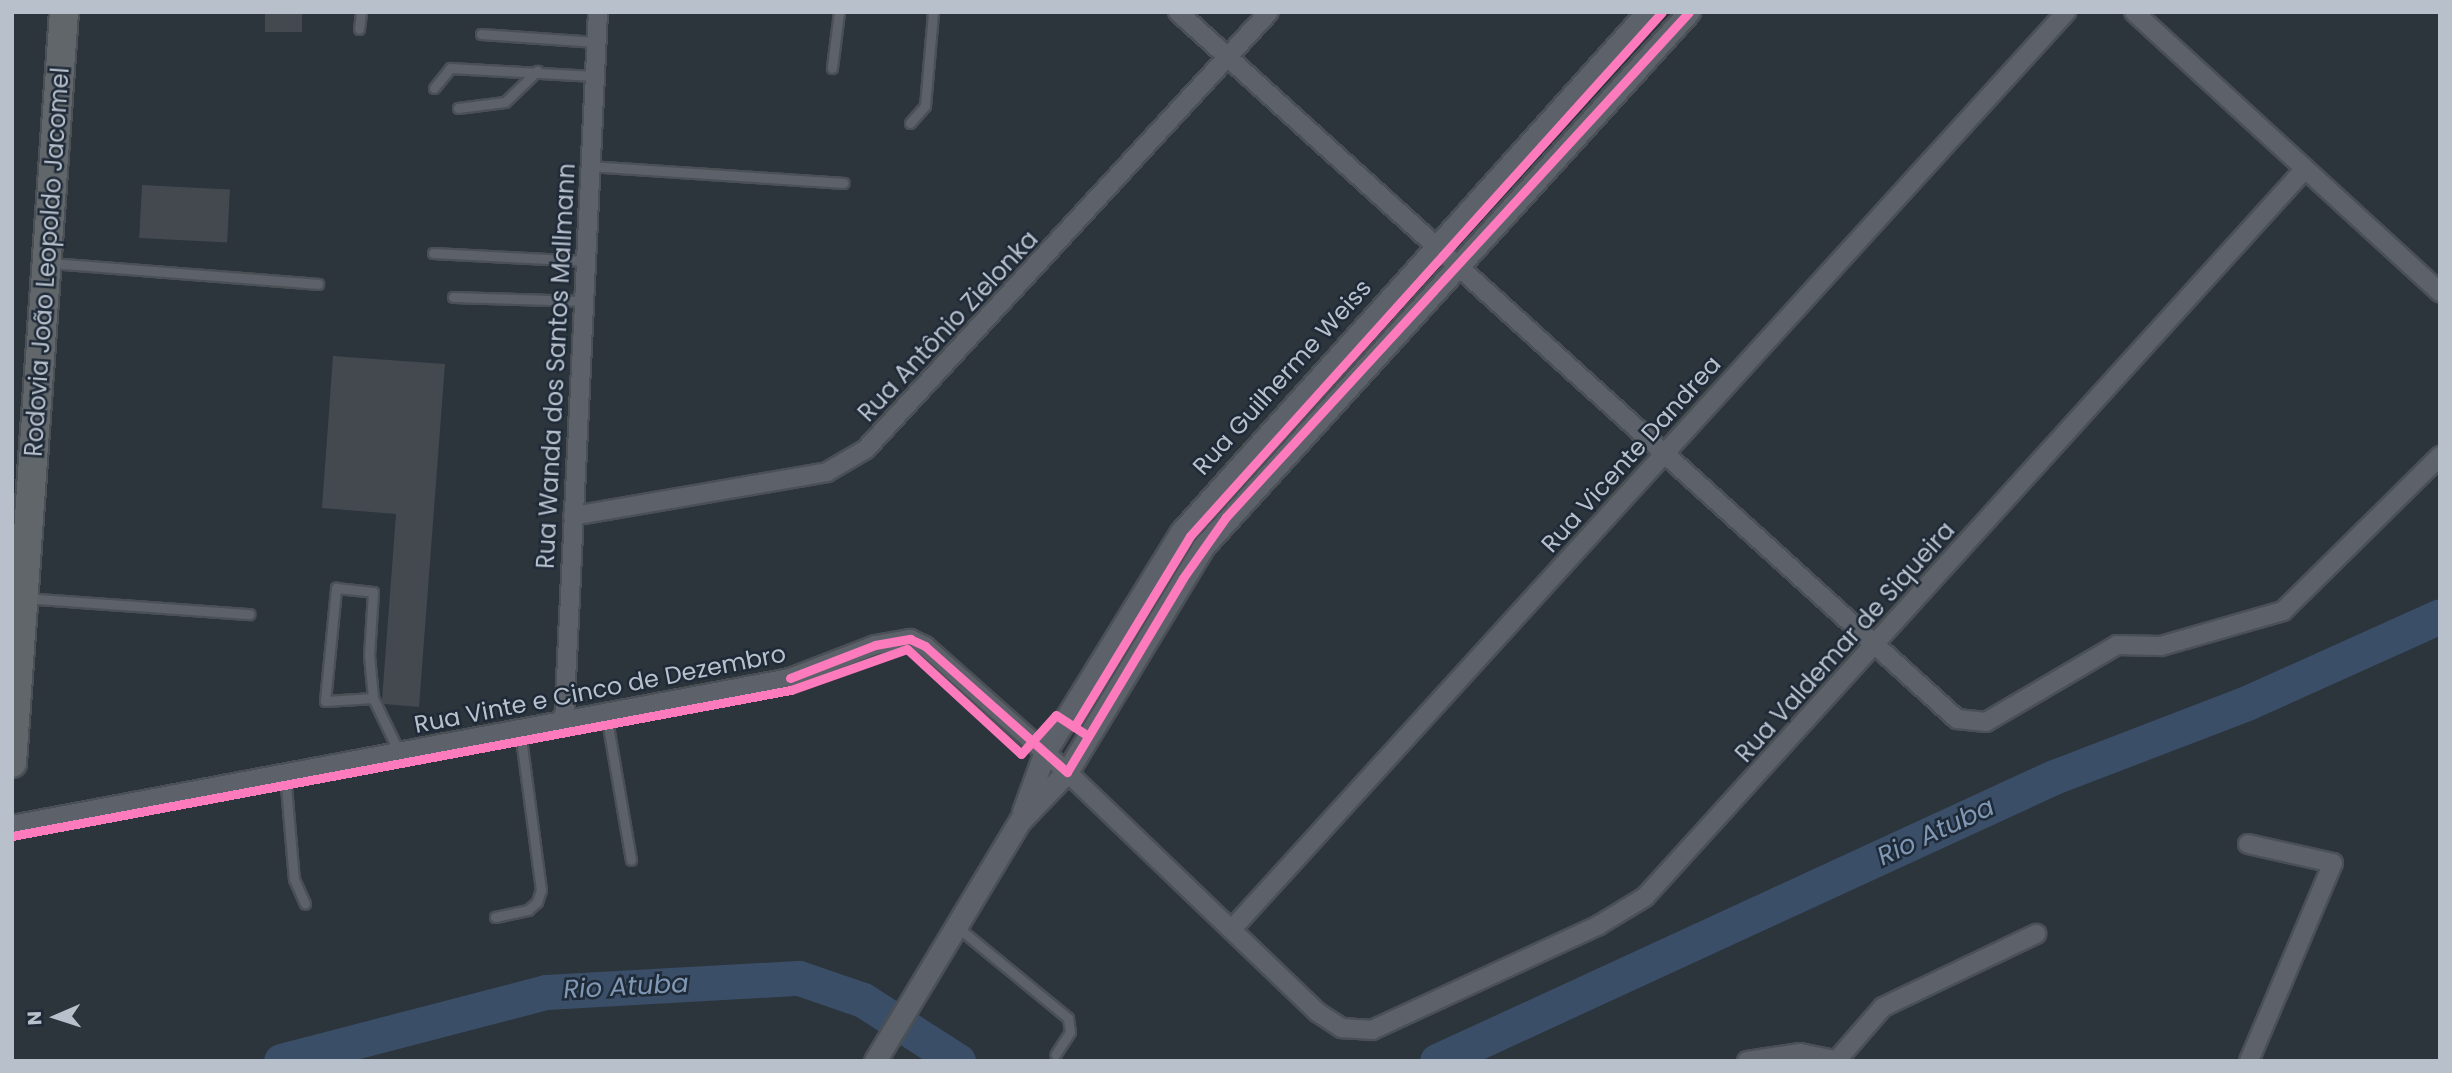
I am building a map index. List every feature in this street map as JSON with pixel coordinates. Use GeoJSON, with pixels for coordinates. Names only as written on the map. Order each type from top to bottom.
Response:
{"type":"FeatureCollection","features":[{"type":"Feature","properties":{"kind":"highway","name":"Rodovia João Leopoldo Jacomel"},"geometry":{"type":"LineString","coordinates":[[12,762],[64,12]]}},
{"type":"Feature","properties":{"kind":"street","name":"Rua Wanda dos Santos Mallmann"},"geometry":{"type":"LineString","coordinates":[[564,722],[598,12]]}},
{"type":"Feature","properties":{"kind":"street"},"geometry":{"type":"LineString","coordinates":[[1178,12],[1874,648],[1957,719],[1986,722],[2117,645],[2161,646],[2283,611],[2440,456]]}},
{"type":"Feature","properties":{"kind":"street","name":"Rua Antônio Zielonka"},"geometry":{"type":"LineString","coordinates":[[573,516],[827,472],[866,449],[1269,12]]}},
{"type":"Feature","properties":{"kind":"street","name":"Rua Guilherme Weiss"},"geometry":{"type":"LineString","coordinates":[[1020,821],[1045,752],[1181,532],[1647,12]]}},
{"type":"Feature","properties":{"kind":"street","name":"Rua Guilherme Weiss"},"geometry":{"type":"LineString","coordinates":[[875,1061],[1020,821],[1067,772],[1203,547],[1689,12]]}},
{"type":"Feature","properties":{"kind":"street","name":"Rua Vicente Dandrea"},"geometry":{"type":"LineString","coordinates":[[1232,929],[2066,12]]}},
{"type":"Feature","properties":{"kind":"street"},"geometry":{"type":"LineString","coordinates":[[2134,12],[2440,292]]}},
{"type":"Feature","properties":{"kind":"street","name":"Rua Valdemar de Siqueira"},"geometry":{"type":"LineString","coordinates":[[1342,1028],[1372,1030],[1599,925],[1645,897],[1874,648],[2304,170]]}},
{"type":"Feature","properties":{"kind":"street","name":"Rua Vinte e Cinco de Dezembro"},"geometry":{"type":"LineString","coordinates":[[12,825],[400,754],[790,678],[875,645],[909,639],[925,646],[1045,752],[1317,1012],[1342,1028]]}},
{"type":"Feature","properties":{"kind":"street"},"geometry":{"type":"LineString","coordinates":[[2248,844],[2333,863],[2249,1061]]}},
{"type":"Feature","properties":{"kind":"street"},"geometry":{"type":"LineString","coordinates":[[1748,1060],[1800,1053],[1838,1060],[1883,1007],[2036,934]]}},
{"type":"Feature","properties":{"kind":"lane"},"geometry":{"type":"LineString","coordinates":[[359,29],[361,12]]}},
{"type":"Feature","properties":{"kind":"lane"},"geometry":{"type":"LineString","coordinates":[[832,68],[839,12]]}},
{"type":"Feature","properties":{"kind":"lane"},"geometry":{"type":"LineString","coordinates":[[910,123],[925,106],[933,12]]}},
{"type":"Feature","properties":{"kind":"lane"},"geometry":{"type":"LineString","coordinates":[[481,34],[596,42]]}},
{"type":"Feature","properties":{"kind":"lane"},"geometry":{"type":"LineString","coordinates":[[434,88],[450,68],[594,76]]}},
{"type":"Feature","properties":{"kind":"lane"},"geometry":{"type":"LineString","coordinates":[[458,108],[505,102],[537,71]]}},
{"type":"Feature","properties":{"kind":"lane"},"geometry":{"type":"LineString","coordinates":[[589,166],[843,183]]}},
{"type":"Feature","properties":{"kind":"lane"},"geometry":{"type":"LineString","coordinates":[[433,253],[585,261]]}},
{"type":"Feature","properties":{"kind":"lane"},"geometry":{"type":"LineString","coordinates":[[47,262],[318,284]]}},
{"type":"Feature","properties":{"kind":"lane"},"geometry":{"type":"LineString","coordinates":[[453,297],[583,301]]}},
{"type":"Feature","properties":{"kind":"lane"},"geometry":{"type":"LineString","coordinates":[[373,698],[326,701],[336,588],[373,592],[369,655],[373,698],[400,754]]}},
{"type":"Feature","properties":{"kind":"lane"},"geometry":{"type":"LineString","coordinates":[[24,598],[249,614]]}},
{"type":"Feature","properties":{"kind":"lane"},"geometry":{"type":"LineString","coordinates":[[606,714],[631,860]]}},
{"type":"Feature","properties":{"kind":"lane"},"geometry":{"type":"LineString","coordinates":[[495,916],[528,910],[537,902],[541,890],[520,730]]}},
{"type":"Feature","properties":{"kind":"lane"},"geometry":{"type":"LineString","coordinates":[[285,775],[295,879],[305,904]]}},
{"type":"Feature","properties":{"kind":"lane"},"geometry":{"type":"LineString","coordinates":[[955,925],[1068,1018],[1070,1032],[1055,1055]]}},
{"type":"Feature","properties":{"kind":"building"},"geometry":{"type":"Polygon","coordinates":[[[265,12],[302,12],[302,32],[265,32],[265,12]]]}},
{"type":"Feature","properties":{"kind":"building"},"geometry":{"type":"Polygon","coordinates":[[[142,185],[230,190],[227,243],[139,238],[142,185]]]}},
{"type":"Feature","properties":{"kind":"building"},"geometry":{"type":"Polygon","coordinates":[[[333,356],[445,364],[419,707],[384,704],[382,700],[396,514],[322,508],[333,356]]]}},
{"type":"Feature","properties":{"kind":"waterway","name":"Rio Atuba"},"geometry":{"type":"LineString","coordinates":[[1437,1061],[2054,777],[2249,702],[2440,616]]}},
{"type":"Feature","properties":{"kind":"waterway","name":"Rio Atuba"},"geometry":{"type":"LineString","coordinates":[[281,1061],[546,992],[799,978],[863,1000],[958,1061]]}},
{"type":"Feature","properties":{"kind":"cycle path"},"geometry":{"type":"LineString","coordinates":[[1074,727],[1190,536],[1662,12]]}},
{"type":"Feature","properties":{"kind":"cycle path"},"geometry":{"type":"LineString","coordinates":[[790,678],[875,645],[910,639],[925,646],[1067,772],[1183,578],[1226,517],[1689,12]]}},
{"type":"Feature","properties":{"kind":"cycle path"},"geometry":{"type":"LineString","coordinates":[[12,836],[791,690],[907,649],[1021,754],[1056,715],[1088,736]]}}]}
